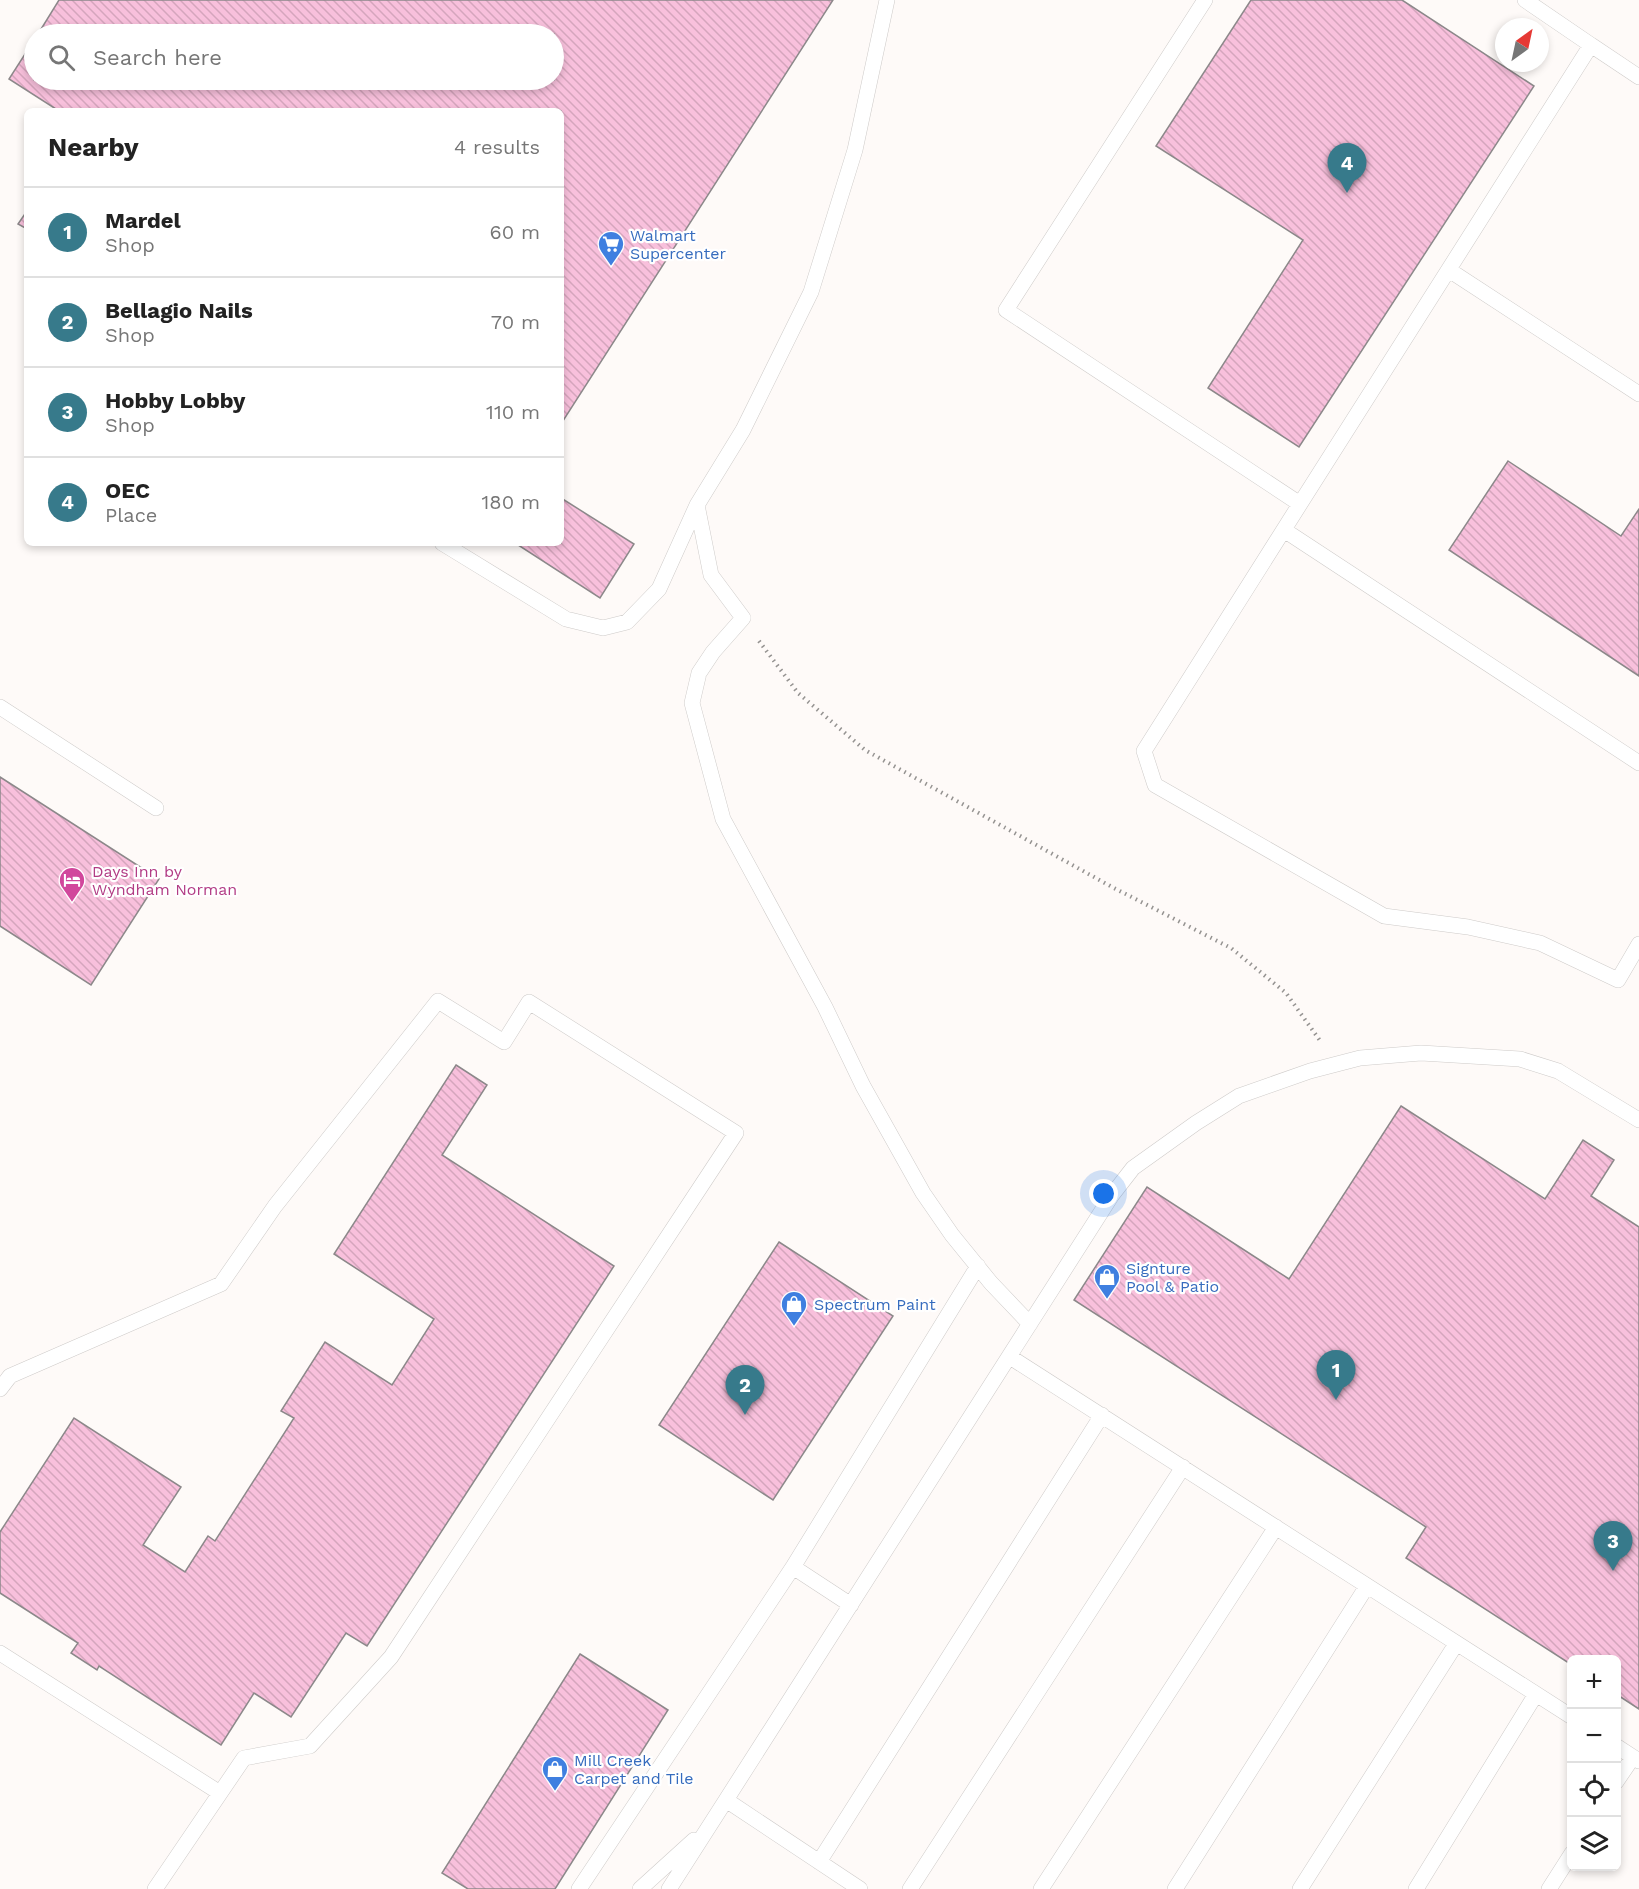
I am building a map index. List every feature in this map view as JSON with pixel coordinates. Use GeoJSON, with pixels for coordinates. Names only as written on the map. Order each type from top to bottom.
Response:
{"type":"FeatureCollection","features":[{"type":"Feature","properties":{"kind":"lane"},"geometry":{"type":"LineString","coordinates":[[447,546],[566,619],[603,628],[627,622],[659,589],[697,505],[743,430],[811,291],[855,150],[887,0]]}},
{"type":"Feature","properties":{"kind":"lane"},"geometry":{"type":"LineString","coordinates":[[1205,0],[1006,310],[1300,504]]}},
{"type":"Feature","properties":{"kind":"lane"},"geometry":{"type":"LineString","coordinates":[[1526,0],[1639,77]]}},
{"type":"Feature","properties":{"kind":"lane"},"geometry":{"type":"LineString","coordinates":[[1591,45],[1143,751],[1155,785],[1384,916],[1468,927],[1540,943],[1618,980],[1639,944]]}},
{"type":"Feature","properties":{"kind":"lane"},"geometry":{"type":"LineString","coordinates":[[1449,270],[1639,394]]}},
{"type":"Feature","properties":{"kind":"lane"},"geometry":{"type":"LineString","coordinates":[[697,505],[711,575],[743,618],[713,652],[699,673],[693,703],[723,819],[825,1007],[863,1086],[923,1193],[978,1266],[1030,1324]]}},
{"type":"Feature","properties":{"kind":"lane"},"geometry":{"type":"LineString","coordinates":[[1284,530],[1639,763]]}},
{"type":"Feature","properties":{"kind":"lane"},"geometry":{"type":"LineString","coordinates":[[0,707],[156,808]]}},
{"type":"Feature","properties":{"kind":"lane"},"geometry":{"type":"LineString","coordinates":[[0,1389],[10,1376],[221,1284],[275,1206],[438,1001],[504,1042],[529,1002],[736,1133],[391,1657],[310,1746],[244,1758],[154,1889]]}},
{"type":"Feature","properties":{"kind":"lane"},"geometry":{"type":"LineString","coordinates":[[669,1889],[1124,1177],[1133,1168],[1196,1123],[1239,1096],[1360,1058],[1421,1053],[1520,1059],[1558,1071],[1639,1120]]}},
{"type":"Feature","properties":{"kind":"lane"},"geometry":{"type":"LineString","coordinates":[[579,1889],[793,1567],[978,1266]]}},
{"type":"Feature","properties":{"kind":"lane"},"geometry":{"type":"LineString","coordinates":[[1010,1356],[1567,1714]]}},
{"type":"Feature","properties":{"kind":"lane"},"geometry":{"type":"LineString","coordinates":[[819,1862],[1102,1416]]}},
{"type":"Feature","properties":{"kind":"lane"},"geometry":{"type":"LineString","coordinates":[[910,1889],[1183,1467]]}},
{"type":"Feature","properties":{"kind":"lane"},"geometry":{"type":"LineString","coordinates":[[1041,1889],[1276,1527]]}},
{"type":"Feature","properties":{"kind":"lane"},"geometry":{"type":"LineString","coordinates":[[793,1567],[851,1605]]}},
{"type":"Feature","properties":{"kind":"lane"},"geometry":{"type":"LineString","coordinates":[[1175,1889],[1367,1586]]}},
{"type":"Feature","properties":{"kind":"lane"},"geometry":{"type":"LineString","coordinates":[[1300,1889],[1456,1644]]}},
{"type":"Feature","properties":{"kind":"lane"},"geometry":{"type":"LineString","coordinates":[[0,1653],[220,1793]]}},
{"type":"Feature","properties":{"kind":"lane"},"geometry":{"type":"LineString","coordinates":[[1416,1889],[1536,1694]]}},
{"type":"Feature","properties":{"kind":"lane"},"geometry":{"type":"LineString","coordinates":[[1621,1749],[1636,1759],[1621,1777]]}},
{"type":"Feature","properties":{"kind":"lane"},"geometry":{"type":"LineString","coordinates":[[726,1800],[860,1889]]}},
{"type":"Feature","properties":{"kind":"lane"},"geometry":{"type":"LineString","coordinates":[[640,1889],[709,1826]]}},
{"type":"Feature","properties":{"kind":"lane"},"geometry":{"type":"LineString","coordinates":[[1549,1889],[1567,1861]]}},
{"type":"Feature","properties":{"kind":"path"},"geometry":{"type":"LineString","coordinates":[[743,618],[798,693],[865,750],[1112,887],[1231,948],[1286,993],[1335,1064]]}},
{"type":"Feature","properties":{"kind":"building","name":"Walmart Supercenter"},"geometry":{"type":"Polygon","coordinates":[[[59,0],[833,0],[564,419],[564,108],[54,108],[26,90],[564,90],[564,24],[44,24],[59,0]]]}},
{"type":"Feature","properties":{"kind":"building"},"geometry":{"type":"Polygon","coordinates":[[[1251,0],[1402,0],[1495,61],[1495,72],[1513,72],[1534,86],[1299,447],[1208,388],[1303,240],[1156,146],[1251,0]]]}},
{"type":"Feature","properties":{"kind":"building","name":"Walmart Supercenter"},"geometry":{"type":"Polygon","coordinates":[[[24,56],[24,89],[9,79],[24,56]]]}},
{"type":"Feature","properties":{"kind":"building"},"geometry":{"type":"Polygon","coordinates":[[[24,215],[24,227],[18,224],[24,215]]]}},
{"type":"Feature","properties":{"kind":"building"},"geometry":{"type":"Polygon","coordinates":[[[1508,461],[1621,536],[1639,509],[1639,676],[1449,550],[1508,461]]]}},
{"type":"Feature","properties":{"kind":"building"},"geometry":{"type":"Polygon","coordinates":[[[564,500],[634,544],[600,598],[520,546],[564,546],[564,500]]]}},
{"type":"Feature","properties":{"kind":"building","name":"Days Inn by Wyndham Norman"},"geometry":{"type":"Polygon","coordinates":[[[0,777],[159,879],[91,985],[0,926],[0,777]]]}},
{"type":"Feature","properties":{"kind":"building"},"geometry":{"type":"Polygon","coordinates":[[[456,1065],[487,1085],[442,1155],[614,1266],[367,1646],[346,1633],[291,1717],[254,1693],[221,1745],[99,1666],[97,1670],[71,1653],[78,1643],[0,1593],[0,1532],[74,1418],[181,1487],[143,1545],[185,1572],[208,1536],[215,1541],[294,1418],[281,1411],[325,1342],[392,1385],[434,1319],[334,1254],[456,1065]]]}},
{"type":"Feature","properties":{"kind":"building"},"geometry":{"type":"Polygon","coordinates":[[[1401,1106],[1545,1199],[1583,1140],[1614,1160],[1591,1196],[1639,1227],[1639,1709],[1621,1697],[1621,1655],[1567,1655],[1567,1662],[1406,1558],[1426,1527],[1074,1300],[1147,1187],[1289,1279],[1401,1106]]]}},
{"type":"Feature","properties":{"kind":"building"},"geometry":{"type":"Polygon","coordinates":[[[779,1242],[893,1316],[773,1500],[659,1425],[779,1242]]]}},
{"type":"Feature","properties":{"kind":"building","name":"Mill Creek Carpet and Tile"},"geometry":{"type":"Polygon","coordinates":[[[580,1654],[668,1710],[555,1889],[468,1889],[442,1873],[580,1654]]]}},
{"type":"Feature","properties":{"kind":"place","name":"OEC"},"geometry":{"type":"Point","coordinates":[1347,193]}},
{"type":"Feature","properties":{"kind":"place","name":"Walmart Supercenter"},"geometry":{"type":"Point","coordinates":[611,267]}},
{"type":"Feature","properties":{"kind":"place","name":"Days Inn by Wyndham Norman"},"geometry":{"type":"Point","coordinates":[72,903]}},
{"type":"Feature","properties":{"kind":"place","name":"Signture Pool & Patio"},"geometry":{"type":"Point","coordinates":[1107,1300]}},
{"type":"Feature","properties":{"kind":"place","name":"Spectrum Paint"},"geometry":{"type":"Point","coordinates":[794,1327]}},
{"type":"Feature","properties":{"kind":"place","name":"Mardel"},"geometry":{"type":"Point","coordinates":[1336,1400]}},
{"type":"Feature","properties":{"kind":"place","name":"Bellagio Nails"},"geometry":{"type":"Point","coordinates":[745,1415]}},
{"type":"Feature","properties":{"kind":"place","name":"Hobby Lobby"},"geometry":{"type":"Point","coordinates":[1613,1571]}},
{"type":"Feature","properties":{"kind":"place","name":"Mill Creek Carpet and Tile"},"geometry":{"type":"Point","coordinates":[555,1792]}}]}
